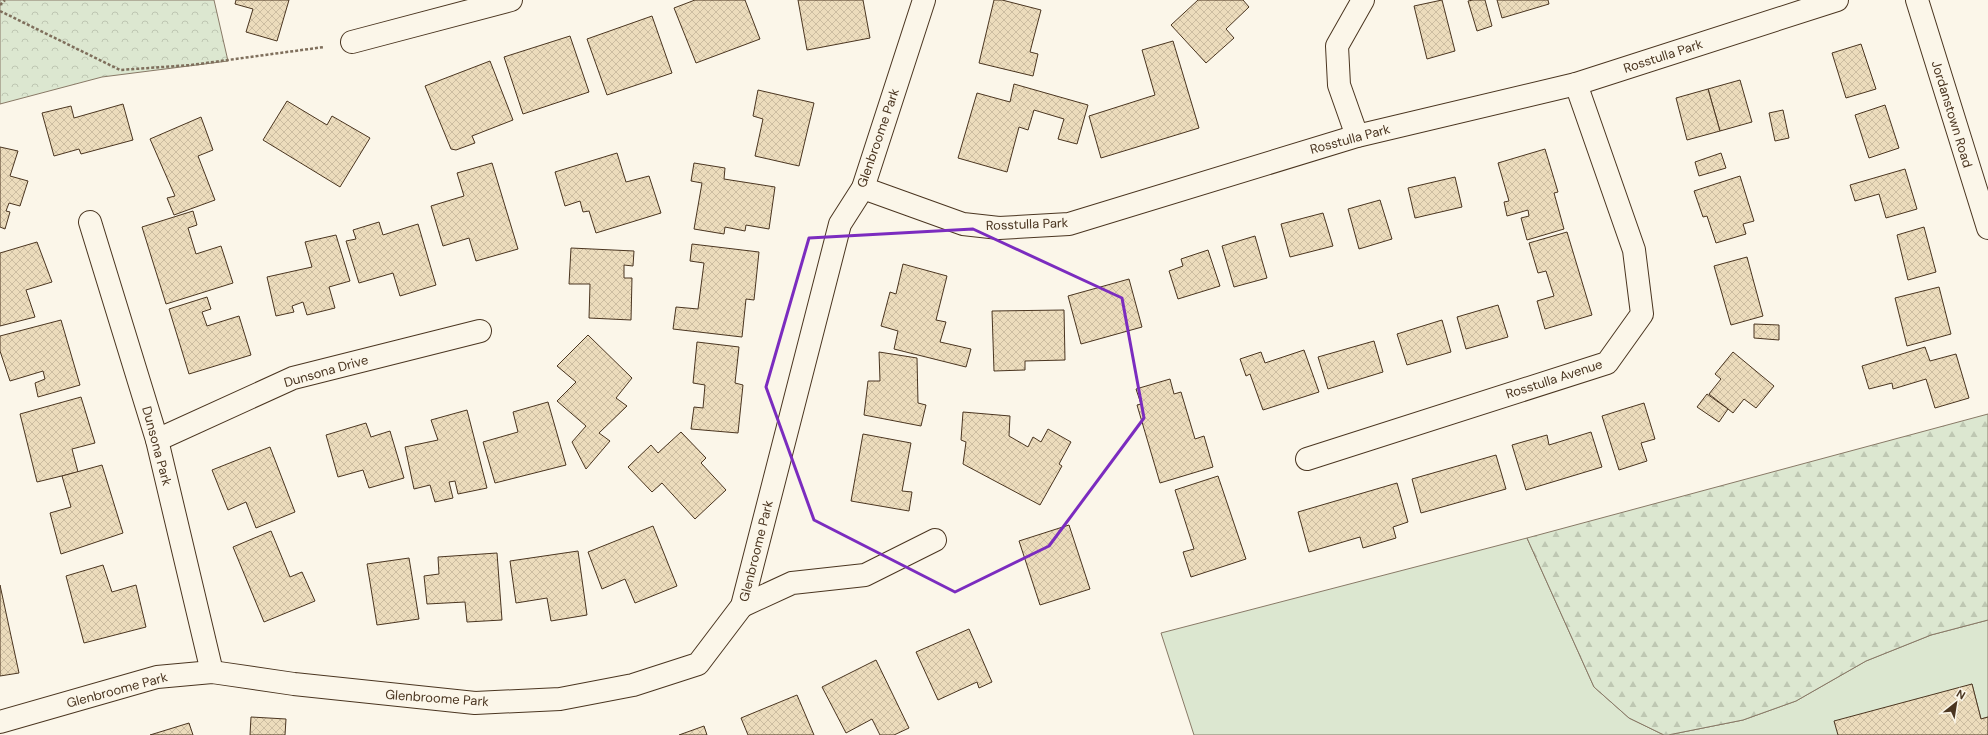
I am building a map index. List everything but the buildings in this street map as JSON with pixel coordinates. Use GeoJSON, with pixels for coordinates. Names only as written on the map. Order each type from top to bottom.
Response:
{"type":"FeatureCollection","features":[{"type":"Feature","properties":{"kind":"street"},"geometry":{"type":"LineString","coordinates":[[352,42],[511,0]]}},
{"type":"Feature","properties":{"kind":"street","name":"Glenbroome Park"},"geometry":{"type":"LineString","coordinates":[[0,722],[157,677],[212,672],[294,684],[475,703],[560,699],[633,685],[698,664],[742,606],[840,224],[863,188],[924,0]]}},
{"type":"Feature","properties":{"kind":"street"},"geometry":{"type":"LineString","coordinates":[[1356,136],[1339,85],[1337,46],[1363,0]]}},
{"type":"Feature","properties":{"kind":"street","name":"Rosstulla Park"},"geometry":{"type":"LineString","coordinates":[[863,188],[963,224],[999,228],[1069,224],[1356,136],[1576,84],[1837,0]]}},
{"type":"Feature","properties":{"kind":"street","name":"Jordanstown Road"},"geometry":{"type":"LineString","coordinates":[[1916,0],[1988,228]]}},
{"type":"Feature","properties":{"kind":"street","name":"Rosstulla Avenue"},"geometry":{"type":"LineString","coordinates":[[1307,459],[1607,362],[1642,314],[1634,250],[1576,84]]}},
{"type":"Feature","properties":{"kind":"street","name":"Dunsona Park"},"geometry":{"type":"LineString","coordinates":[[90,222],[157,440],[212,672]]}},
{"type":"Feature","properties":{"kind":"street","name":"Dunsona Drive"},"geometry":{"type":"LineString","coordinates":[[157,440],[293,378],[480,331]]}},
{"type":"Feature","properties":{"kind":"street"},"geometry":{"type":"LineString","coordinates":[[742,606],[792,583],[864,575],[936,540]]}},
{"type":"Feature","properties":{"kind":"path"},"geometry":{"type":"LineString","coordinates":[[0,4],[5,0]]}},
{"type":"Feature","properties":{"kind":"path"},"geometry":{"type":"LineString","coordinates":[[0,11],[120,70],[220,62],[352,42]]}},
{"type":"Feature","properties":{"kind":"highlighted area"},"geometry":{"type":"Polygon","coordinates":[[[973,229],[1122,298],[1144,418],[1049,546],[955,592],[814,520],[766,387],[809,238],[973,229]]]}},
{"type":"Feature","properties":{"kind":"green space"},"geometry":{"type":"Polygon","coordinates":[[[0,0],[214,0],[228,61],[102,77],[0,104],[0,0]]]}},
{"type":"Feature","properties":{"kind":"green space"},"geometry":{"type":"Polygon","coordinates":[[[1988,414],[1988,620],[1931,635],[1866,661],[1796,701],[1743,720],[1668,735],[1664,735],[1629,718],[1594,687],[1527,538],[1988,414]]]}},
{"type":"Feature","properties":{"kind":"green space"},"geometry":{"type":"Polygon","coordinates":[[[1527,538],[1594,687],[1629,718],[1664,735],[1194,735],[1161,633],[1527,538]]]}},
{"type":"Feature","properties":{"kind":"green space"},"geometry":{"type":"Polygon","coordinates":[[[1988,620],[1988,717],[1981,719],[1972,684],[1838,735],[1668,735],[1743,720],[1796,701],[1866,661],[1931,635],[1988,620]]]}}]}
